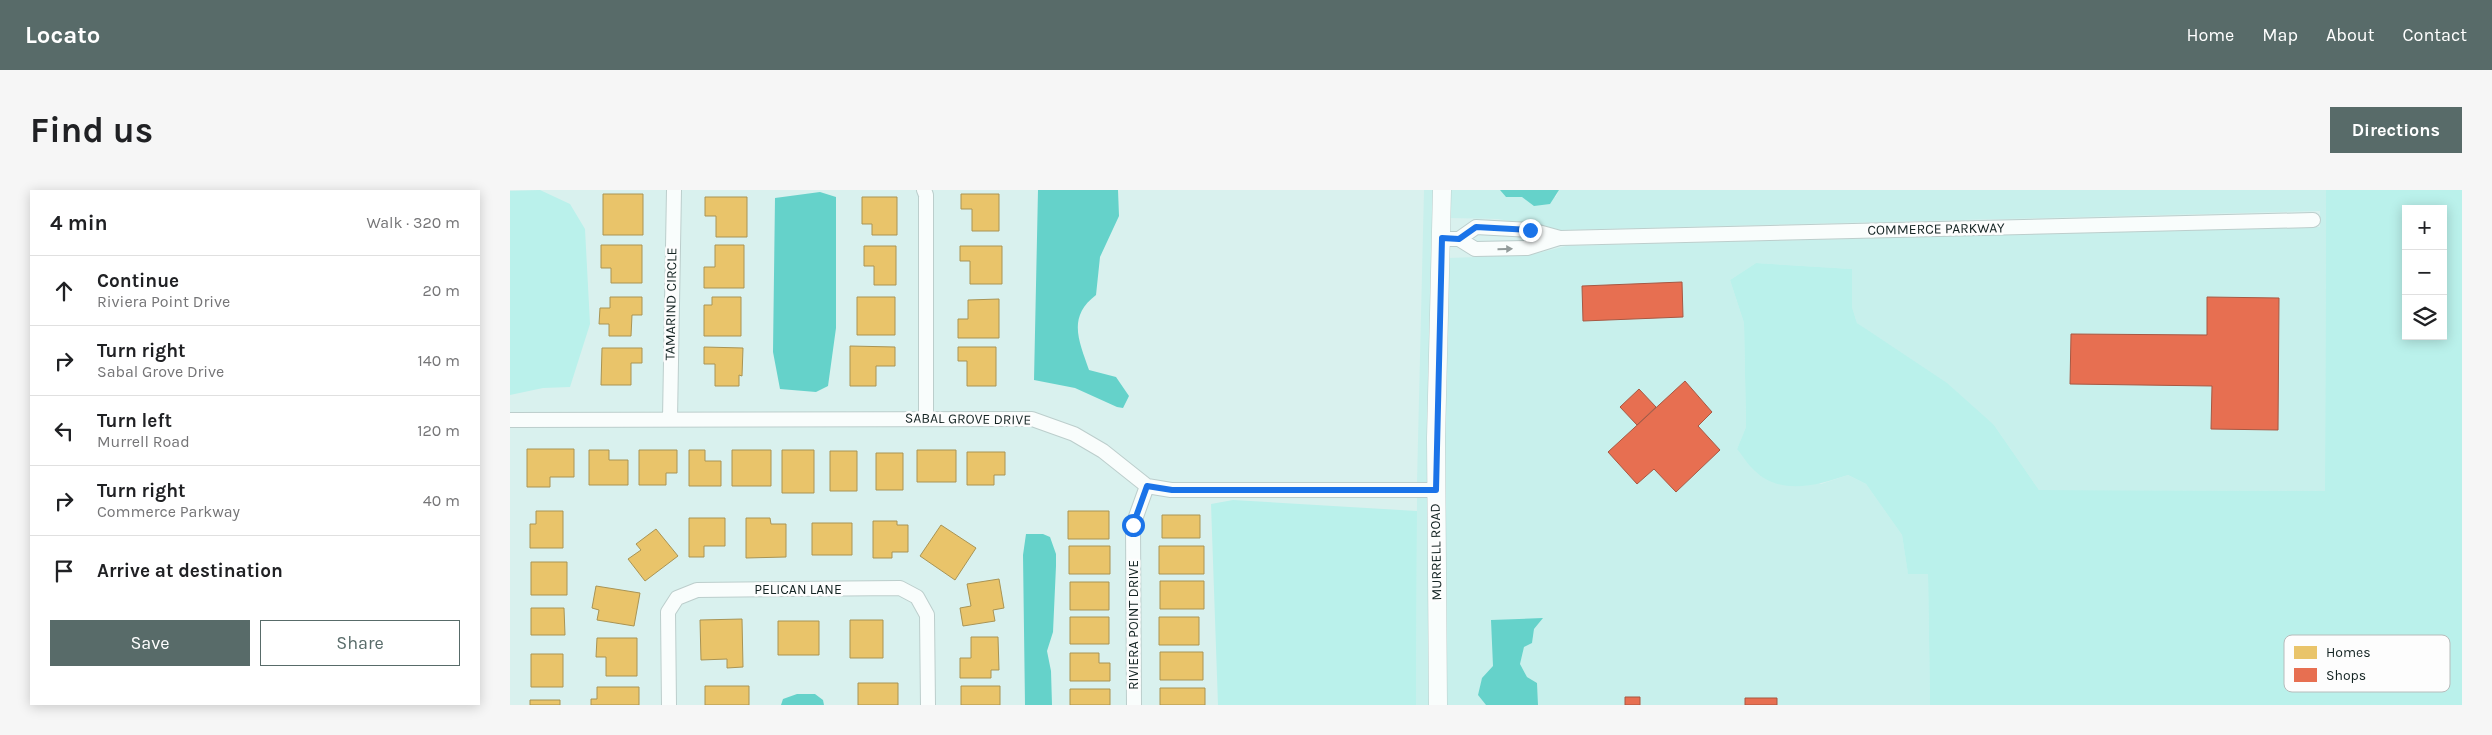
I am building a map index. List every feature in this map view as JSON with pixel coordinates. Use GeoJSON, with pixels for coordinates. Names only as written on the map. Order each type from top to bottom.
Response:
{"type":"FeatureCollection","features":[{"type":"Feature","properties":{"kind":"street","name":"TAMARIND CIRCLE"},"geometry":{"type":"LineString","coordinates":[[670,419],[674,190]]}},
{"type":"Feature","properties":{"kind":"street"},"geometry":{"type":"LineString","coordinates":[[924,190],[926,195],[926,417]]}},
{"type":"Feature","properties":{"kind":"street","name":"MURRELL ROAD"},"geometry":{"type":"LineString","coordinates":[[1438,705],[1436,490],[1450,239],[1442,190]]}},
{"type":"Feature","properties":{"kind":"street","name":"COMMERCE PARKWAY"},"geometry":{"type":"LineString","coordinates":[[1450,239],[1474,249],[1527,248],[1560,238],[2313,220]]}},
{"type":"Feature","properties":{"kind":"street","name":"COMMERCE PARKWAY"},"geometry":{"type":"LineString","coordinates":[[1450,239],[1476,227],[1530,230],[1560,238]]}},
{"type":"Feature","properties":{"kind":"street","name":"SABAL GROVE DRIVE"},"geometry":{"type":"LineString","coordinates":[[510,420],[926,417],[1032,419],[1074,434],[1103,452],[1147,486],[1172,490],[1436,490]]}},
{"type":"Feature","properties":{"kind":"street","name":"RIVIERA POINT DRIVE"},"geometry":{"type":"LineString","coordinates":[[1134,705],[1133,525],[1147,486]]}},
{"type":"Feature","properties":{"kind":"street","name":"PELICAN LANE"},"geometry":{"type":"LineString","coordinates":[[669,705],[668,612],[676,598],[697,590],[900,588],[917,596],[927,615],[928,705]]}},
{"type":"Feature","properties":{"kind":"shaded area"},"geometry":{"type":"Polygon","coordinates":[[[540,190],[570,204],[585,229],[590,324],[570,387],[543,388],[510,395],[510,191],[540,190]]]}},
{"type":"Feature","properties":{"kind":"shaded area"},"geometry":{"type":"Polygon","coordinates":[[[1424,190],[1435,190],[1428,482],[1417,482],[1424,190]]]}},
{"type":"Feature","properties":{"kind":"shaded area"},"geometry":{"type":"Polygon","coordinates":[[[1450,190],[1500,190],[1506,197],[1556,197],[1559,190],[2326,190],[2325,491],[2039,490],[1994,425],[1857,323],[1852,307],[1852,269],[1756,263],[1730,280],[1744,323],[1746,427],[1737,449],[1821,484],[1848,475],[1866,484],[1902,535],[1908,573],[1928,574],[1930,705],[1538,705],[1537,683],[1527,677],[1520,664],[1524,647],[1532,643],[1534,629],[1543,618],[1482,679],[1478,695],[1486,705],[1445,705],[1443,490],[1449,258],[1530,255],[1566,246],[2320,227],[2320,211],[1560,230],[1498,219],[1449,218],[1450,190]]]}},
{"type":"Feature","properties":{"kind":"shaded area"},"geometry":{"type":"Polygon","coordinates":[[[2326,190],[2462,190],[2462,705],[1930,705],[1928,574],[1908,574],[1902,535],[1866,484],[1848,475],[1812,485],[1788,486],[1776,484],[1765,479],[1755,471],[1737,449],[1746,427],[1744,323],[1730,280],[1756,263],[1852,269],[1852,307],[1857,323],[1947,383],[1994,425],[2039,490],[2325,491],[2326,190]]]}},
{"type":"Feature","properties":{"kind":"shaded area"},"geometry":{"type":"Polygon","coordinates":[[[1417,498],[1429,498],[1430,705],[1416,705],[1417,498]]]}},
{"type":"Feature","properties":{"kind":"shaded area"},"geometry":{"type":"Polygon","coordinates":[[[1233,500],[1417,511],[1416,705],[1218,705],[1211,504],[1233,500]]]}},
{"type":"Feature","properties":{"kind":"water"},"geometry":{"type":"Polygon","coordinates":[[[1038,190],[1118,190],[1119,216],[1100,257],[1096,295],[1081,312],[1078,330],[1089,370],[1116,377],[1129,396],[1123,408],[1075,388],[1034,380],[1038,190]]]}},
{"type":"Feature","properties":{"kind":"water"},"geometry":{"type":"Polygon","coordinates":[[[1500,190],[1559,190],[1550,204],[1534,206],[1522,197],[1506,197],[1500,190]]]}},
{"type":"Feature","properties":{"kind":"water"},"geometry":{"type":"Polygon","coordinates":[[[820,192],[836,197],[836,328],[828,386],[816,392],[780,389],[773,352],[775,198],[820,192]]]}},
{"type":"Feature","properties":{"kind":"water"},"geometry":{"type":"Polygon","coordinates":[[[1026,534],[1043,534],[1050,537],[1056,554],[1053,632],[1047,651],[1051,671],[1052,705],[1025,705],[1023,555],[1026,534]]]}},
{"type":"Feature","properties":{"kind":"water"},"geometry":{"type":"Polygon","coordinates":[[[1543,618],[1534,629],[1532,643],[1524,647],[1520,664],[1527,677],[1537,683],[1538,705],[1486,705],[1478,695],[1482,678],[1493,666],[1491,620],[1543,618]]]}},
{"type":"Feature","properties":{"kind":"water"},"geometry":{"type":"Polygon","coordinates":[[[797,694],[815,694],[823,700],[824,705],[781,705],[783,699],[797,694]]]}},
{"type":"Feature","properties":{"kind":"building: Homes"},"geometry":{"type":"Polygon","coordinates":[[[603,194],[643,194],[643,235],[603,235],[603,194]]]}},
{"type":"Feature","properties":{"kind":"building: Homes"},"geometry":{"type":"Polygon","coordinates":[[[961,194],[999,194],[999,231],[972,231],[972,209],[961,209],[961,194]]]}},
{"type":"Feature","properties":{"kind":"building: Homes"},"geometry":{"type":"Polygon","coordinates":[[[705,197],[747,197],[747,237],[716,237],[716,216],[705,216],[705,197]]]}},
{"type":"Feature","properties":{"kind":"building: Homes"},"geometry":{"type":"Polygon","coordinates":[[[862,197],[897,197],[897,235],[872,235],[872,224],[862,224],[862,197]]]}},
{"type":"Feature","properties":{"kind":"building: Homes"},"geometry":{"type":"Polygon","coordinates":[[[601,245],[642,245],[642,283],[611,283],[611,268],[601,268],[601,245]]]}},
{"type":"Feature","properties":{"kind":"building: Homes"},"geometry":{"type":"Polygon","coordinates":[[[715,245],[744,245],[744,288],[704,288],[704,267],[715,267],[715,245]]]}},
{"type":"Feature","properties":{"kind":"building: Homes"},"geometry":{"type":"Polygon","coordinates":[[[864,246],[896,246],[896,285],[874,285],[874,266],[864,266],[864,246]]]}},
{"type":"Feature","properties":{"kind":"building: Homes"},"geometry":{"type":"Polygon","coordinates":[[[960,246],[1002,246],[1002,284],[970,284],[970,261],[960,261],[960,246]]]}},
{"type":"Feature","properties":{"kind":"building: Homes"},"geometry":{"type":"Polygon","coordinates":[[[610,297],[642,297],[642,315],[632,315],[631,336],[609,336],[609,324],[599,324],[600,308],[610,308],[610,297]]]}},
{"type":"Feature","properties":{"kind":"building: Homes"},"geometry":{"type":"Polygon","coordinates":[[[712,297],[741,297],[741,336],[704,336],[704,305],[712,305],[712,297]]]}},
{"type":"Feature","properties":{"kind":"building: Homes"},"geometry":{"type":"Polygon","coordinates":[[[857,297],[895,297],[895,335],[857,335],[857,297]]]}},
{"type":"Feature","properties":{"kind":"building: Homes"},"geometry":{"type":"Polygon","coordinates":[[[999,299],[999,338],[958,338],[958,319],[968,319],[968,300],[999,299]]]}},
{"type":"Feature","properties":{"kind":"building: Homes"},"geometry":{"type":"Polygon","coordinates":[[[850,346],[895,347],[895,366],[876,366],[876,386],[850,386],[850,346]]]}},
{"type":"Feature","properties":{"kind":"building: Homes"},"geometry":{"type":"Polygon","coordinates":[[[704,347],[743,348],[742,376],[739,375],[739,386],[715,386],[715,364],[704,364],[704,347]]]}},
{"type":"Feature","properties":{"kind":"building: Homes"},"geometry":{"type":"Polygon","coordinates":[[[958,347],[996,347],[996,386],[967,386],[967,361],[958,361],[958,347]]]}},
{"type":"Feature","properties":{"kind":"building: Homes"},"geometry":{"type":"Polygon","coordinates":[[[602,348],[642,348],[642,363],[631,363],[631,385],[601,385],[602,348]]]}},
{"type":"Feature","properties":{"kind":"building: Homes"},"geometry":{"type":"Polygon","coordinates":[[[527,449],[574,449],[574,477],[550,477],[550,487],[527,487],[527,449]]]}},
{"type":"Feature","properties":{"kind":"building: Homes"},"geometry":{"type":"Polygon","coordinates":[[[589,450],[609,450],[609,460],[628,460],[628,485],[589,485],[589,450]]]}},
{"type":"Feature","properties":{"kind":"building: Homes"},"geometry":{"type":"Polygon","coordinates":[[[639,450],[677,450],[677,473],[666,473],[666,485],[639,485],[639,450]]]}},
{"type":"Feature","properties":{"kind":"building: Homes"},"geometry":{"type":"Polygon","coordinates":[[[689,450],[705,450],[705,461],[721,461],[721,486],[689,486],[689,450]]]}},
{"type":"Feature","properties":{"kind":"building: Homes"},"geometry":{"type":"Polygon","coordinates":[[[732,450],[771,450],[771,486],[732,486],[732,450]]]}},
{"type":"Feature","properties":{"kind":"building: Homes"},"geometry":{"type":"Polygon","coordinates":[[[782,450],[814,450],[814,493],[782,493],[782,450]]]}},
{"type":"Feature","properties":{"kind":"building: Homes"},"geometry":{"type":"Polygon","coordinates":[[[917,450],[956,450],[956,482],[917,482],[917,450]]]}},
{"type":"Feature","properties":{"kind":"building: Homes"},"geometry":{"type":"Polygon","coordinates":[[[830,451],[857,451],[857,491],[830,491],[830,451]]]}},
{"type":"Feature","properties":{"kind":"building: Homes"},"geometry":{"type":"Polygon","coordinates":[[[967,452],[1005,452],[1005,475],[994,475],[994,485],[967,485],[967,452]]]}},
{"type":"Feature","properties":{"kind":"building: Homes"},"geometry":{"type":"Polygon","coordinates":[[[876,453],[903,453],[903,490],[876,490],[876,453]]]}},
{"type":"Feature","properties":{"kind":"building: Homes"},"geometry":{"type":"Polygon","coordinates":[[[536,511],[563,511],[563,548],[530,548],[530,524],[536,524],[536,511]]]}},
{"type":"Feature","properties":{"kind":"building: Homes"},"geometry":{"type":"Polygon","coordinates":[[[1068,511],[1109,511],[1109,539],[1068,539],[1068,511]]]}},
{"type":"Feature","properties":{"kind":"building: Homes"},"geometry":{"type":"Polygon","coordinates":[[[1162,515],[1200,515],[1200,538],[1162,538],[1162,515]]]}},
{"type":"Feature","properties":{"kind":"building: Homes"},"geometry":{"type":"Polygon","coordinates":[[[689,518],[725,518],[725,546],[704,546],[704,557],[689,557],[689,518]]]}},
{"type":"Feature","properties":{"kind":"building: Homes"},"geometry":{"type":"Polygon","coordinates":[[[746,518],[770,518],[771,524],[786,524],[786,557],[746,558],[746,518]]]}},
{"type":"Feature","properties":{"kind":"building: Homes"},"geometry":{"type":"Polygon","coordinates":[[[873,521],[897,521],[897,525],[908,525],[908,552],[892,552],[892,558],[873,558],[873,521]]]}},
{"type":"Feature","properties":{"kind":"building: Homes"},"geometry":{"type":"Polygon","coordinates":[[[812,523],[852,523],[852,555],[812,555],[812,523]]]}},
{"type":"Feature","properties":{"kind":"building: Homes"},"geometry":{"type":"Polygon","coordinates":[[[941,525],[976,548],[955,580],[920,556],[941,525]]]}},
{"type":"Feature","properties":{"kind":"building: Homes"},"geometry":{"type":"Polygon","coordinates":[[[656,529],[678,556],[645,581],[628,559],[641,550],[636,544],[656,529]]]}},
{"type":"Feature","properties":{"kind":"building: Homes"},"geometry":{"type":"Polygon","coordinates":[[[1069,546],[1110,546],[1110,574],[1069,574],[1069,546]]]}},
{"type":"Feature","properties":{"kind":"building: Homes"},"geometry":{"type":"Polygon","coordinates":[[[1159,546],[1204,546],[1204,574],[1159,574],[1159,546]]]}},
{"type":"Feature","properties":{"kind":"building: Homes"},"geometry":{"type":"Polygon","coordinates":[[[531,562],[567,562],[567,595],[531,595],[531,562]]]}},
{"type":"Feature","properties":{"kind":"building: Homes"},"geometry":{"type":"Polygon","coordinates":[[[999,579],[1004,608],[993,610],[995,621],[963,626],[960,608],[971,606],[967,584],[999,579]]]}},
{"type":"Feature","properties":{"kind":"building: Homes"},"geometry":{"type":"Polygon","coordinates":[[[1160,581],[1204,581],[1204,609],[1160,609],[1160,581]]]}},
{"type":"Feature","properties":{"kind":"building: Homes"},"geometry":{"type":"Polygon","coordinates":[[[1070,582],[1109,582],[1109,610],[1070,610],[1070,582]]]}},
{"type":"Feature","properties":{"kind":"building: Homes"},"geometry":{"type":"Polygon","coordinates":[[[596,586],[640,593],[634,626],[597,620],[599,610],[592,608],[596,586]]]}},
{"type":"Feature","properties":{"kind":"building: Homes"},"geometry":{"type":"Polygon","coordinates":[[[531,608],[564,608],[565,635],[531,635],[531,608]]]}},
{"type":"Feature","properties":{"kind":"building: Homes"},"geometry":{"type":"Polygon","coordinates":[[[1070,617],[1109,617],[1109,644],[1070,644],[1070,617]]]}},
{"type":"Feature","properties":{"kind":"building: Homes"},"geometry":{"type":"Polygon","coordinates":[[[1159,617],[1199,617],[1199,645],[1159,645],[1159,617]]]}},
{"type":"Feature","properties":{"kind":"building: Homes"},"geometry":{"type":"Polygon","coordinates":[[[742,619],[743,667],[727,668],[727,659],[701,660],[700,620],[742,619]]]}},
{"type":"Feature","properties":{"kind":"building: Homes"},"geometry":{"type":"Polygon","coordinates":[[[850,620],[883,620],[883,658],[850,658],[850,620]]]}},
{"type":"Feature","properties":{"kind":"building: Homes"},"geometry":{"type":"Polygon","coordinates":[[[778,621],[819,621],[819,655],[778,655],[778,621]]]}},
{"type":"Feature","properties":{"kind":"building: Homes"},"geometry":{"type":"Polygon","coordinates":[[[971,637],[998,637],[999,670],[991,670],[991,678],[960,678],[960,658],[971,658],[971,637]]]}},
{"type":"Feature","properties":{"kind":"building: Homes"},"geometry":{"type":"Polygon","coordinates":[[[597,638],[637,638],[637,676],[606,676],[606,657],[596,657],[597,638]]]}},
{"type":"Feature","properties":{"kind":"building: Homes"},"geometry":{"type":"Polygon","coordinates":[[[1160,652],[1203,652],[1203,680],[1160,680],[1160,652]]]}},
{"type":"Feature","properties":{"kind":"building: Homes"},"geometry":{"type":"Polygon","coordinates":[[[1070,653],[1099,653],[1099,663],[1110,663],[1110,681],[1070,681],[1070,653]]]}},
{"type":"Feature","properties":{"kind":"building: Homes"},"geometry":{"type":"Polygon","coordinates":[[[531,654],[563,654],[563,687],[531,687],[531,654]]]}},
{"type":"Feature","properties":{"kind":"building: Homes"},"geometry":{"type":"Polygon","coordinates":[[[858,683],[898,683],[898,705],[858,705],[858,683]]]}},
{"type":"Feature","properties":{"kind":"building: Homes"},"geometry":{"type":"Polygon","coordinates":[[[705,686],[749,686],[749,705],[705,705],[705,686]]]}},
{"type":"Feature","properties":{"kind":"building: Homes"},"geometry":{"type":"Polygon","coordinates":[[[961,686],[1000,686],[1000,705],[961,705],[961,686]]]}},
{"type":"Feature","properties":{"kind":"building: Homes"},"geometry":{"type":"Polygon","coordinates":[[[597,687],[639,687],[639,705],[591,705],[591,699],[597,699],[597,687]]]}},
{"type":"Feature","properties":{"kind":"building: Homes"},"geometry":{"type":"Polygon","coordinates":[[[1160,688],[1205,688],[1205,705],[1160,705],[1160,688]]]}},
{"type":"Feature","properties":{"kind":"building: Homes"},"geometry":{"type":"Polygon","coordinates":[[[1070,689],[1110,689],[1110,705],[1070,705],[1070,689]]]}},
{"type":"Feature","properties":{"kind":"building: Homes"},"geometry":{"type":"Polygon","coordinates":[[[530,700],[560,700],[560,705],[530,705],[530,700]]]}},
{"type":"Feature","properties":{"kind":"building: Shops"},"geometry":{"type":"Polygon","coordinates":[[[1682,282],[1683,317],[1583,321],[1582,286],[1682,282]]]}},
{"type":"Feature","properties":{"kind":"building: Shops"},"geometry":{"type":"Polygon","coordinates":[[[2207,297],[2279,298],[2278,430],[2211,429],[2212,386],[2070,384],[2071,334],[2207,335],[2207,297]]]}},
{"type":"Feature","properties":{"kind":"building: Shops"},"geometry":{"type":"Polygon","coordinates":[[[1685,381],[1712,412],[1698,426],[1720,450],[1676,492],[1654,469],[1637,484],[1608,452],[1685,381]]]}},
{"type":"Feature","properties":{"kind":"building: Shops"},"geometry":{"type":"Polygon","coordinates":[[[1639,389],[1656,407],[1637,425],[1620,407],[1639,389]]]}},
{"type":"Feature","properties":{"kind":"building: Shops"},"geometry":{"type":"Polygon","coordinates":[[[1625,697],[1640,697],[1640,705],[1625,705],[1625,697]]]}},
{"type":"Feature","properties":{"kind":"building: Shops"},"geometry":{"type":"Polygon","coordinates":[[[1745,698],[1777,698],[1777,705],[1745,705],[1745,698]]]}},
{"type":"Feature","properties":{"kind":"route"},"geometry":{"type":"LineString","coordinates":[[1133,525],[1147,486],[1172,490],[1436,490],[1442,238],[1459,239],[1476,227],[1530,230]]}}]}
